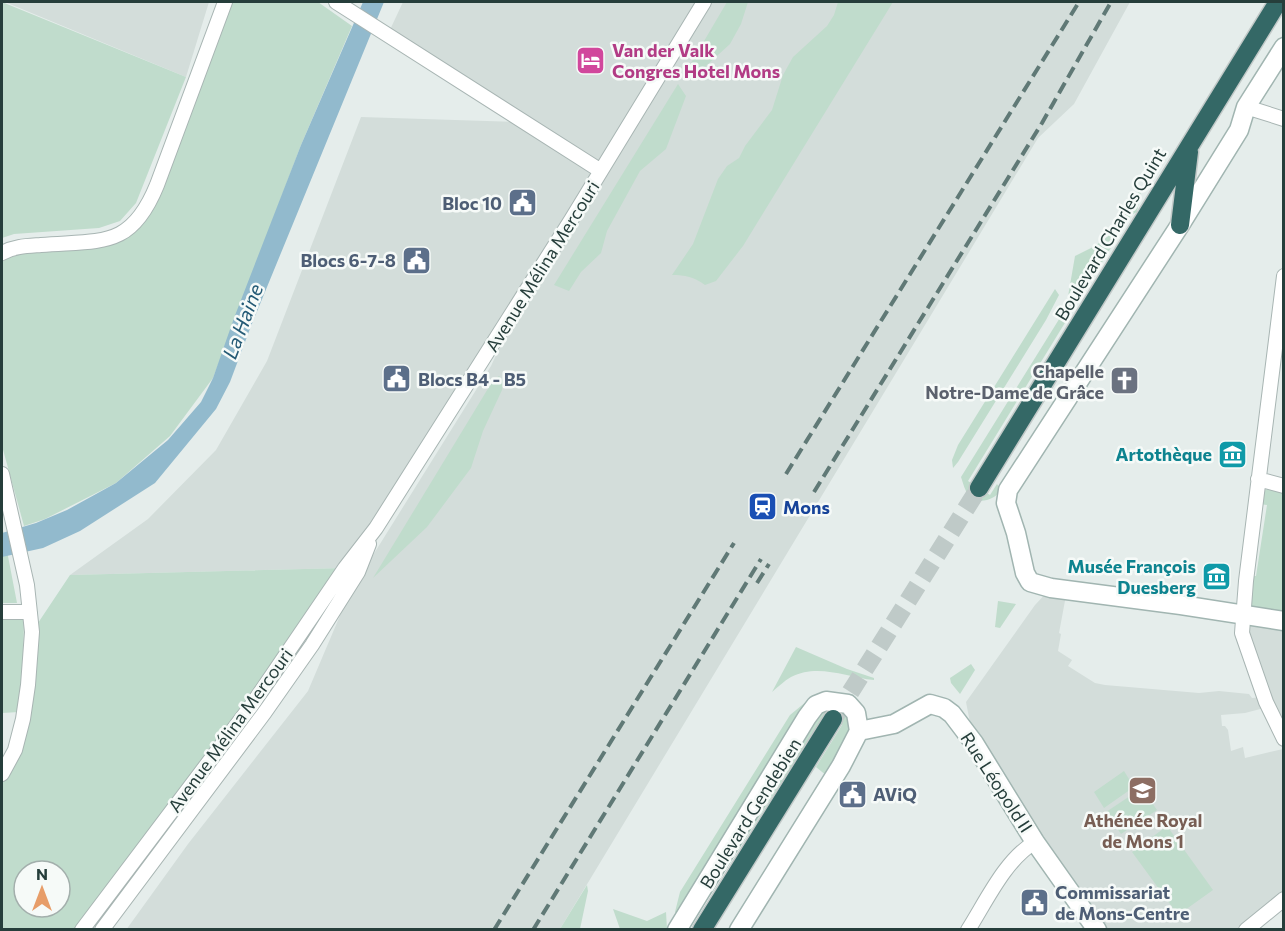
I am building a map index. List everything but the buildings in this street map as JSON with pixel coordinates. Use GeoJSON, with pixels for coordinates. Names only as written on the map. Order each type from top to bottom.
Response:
{"type":"FeatureCollection","features":[{"type":"Feature","properties":{"kind":"highway","name":"Boulevard Charles Quint"},"geometry":{"type":"LineString","coordinates":[[979,488],[1278,2]]}},
{"type":"Feature","properties":{"kind":"highway"},"geometry":{"type":"LineString","coordinates":[[1180,225],[1190,145]]}},
{"type":"Feature","properties":{"kind":"highway","name":"Boulevard Gendebien"},"geometry":{"type":"LineString","coordinates":[[702,930],[833,719]]}},
{"type":"Feature","properties":{"kind":"street"},"geometry":{"type":"LineString","coordinates":[[2,247],[26,240],[102,234],[115,231],[134,217],[144,204],[218,2]]}},
{"type":"Feature","properties":{"kind":"street"},"geometry":{"type":"LineString","coordinates":[[2,253],[15,247],[103,240],[126,231],[141,217],[148,208],[157,185],[225,2]]}},
{"type":"Feature","properties":{"kind":"street"},"geometry":{"type":"LineString","coordinates":[[336,2],[601,171]]}},
{"type":"Feature","properties":{"kind":"street","name":"Avenue Mélina Mercouri"},"geometry":{"type":"LineString","coordinates":[[82,930],[252,706],[345,568],[376,528],[601,171],[704,2]]}},
{"type":"Feature","properties":{"kind":"street"},"geometry":{"type":"LineString","coordinates":[[1284,47],[1246,107],[1239,130],[1180,225],[1008,490],[1006,503],[1016,532],[1025,573],[1030,582],[1050,588],[1284,621]]}},
{"type":"Feature","properties":{"kind":"street"},"geometry":{"type":"LineString","coordinates":[[1246,107],[1284,119]]}},
{"type":"Feature","properties":{"kind":"street"},"geometry":{"type":"LineString","coordinates":[[1284,276],[1258,479],[1242,633],[1268,707],[1284,739]]}},
{"type":"Feature","properties":{"kind":"street"},"geometry":{"type":"LineString","coordinates":[[2,474],[22,565],[30,612],[31,643],[23,719],[15,750],[2,774]]}},
{"type":"Feature","properties":{"kind":"street"},"geometry":{"type":"LineString","coordinates":[[1258,479],[1284,486]]}},
{"type":"Feature","properties":{"kind":"street","name":"Avenue Mélina Mercouri"},"geometry":{"type":"LineString","coordinates":[[102,930],[265,712],[312,645],[358,572],[376,528]]}},
{"type":"Feature","properties":{"kind":"street"},"geometry":{"type":"LineString","coordinates":[[2,612],[30,612]]}},
{"type":"Feature","properties":{"kind":"street"},"geometry":{"type":"LineString","coordinates":[[677,930],[816,705],[826,701],[848,704],[856,713],[859,731],[841,766],[739,930]]}},
{"type":"Feature","properties":{"kind":"street","name":"Rue Léopold II"},"geometry":{"type":"LineString","coordinates":[[859,731],[894,724],[930,704],[944,708],[952,714],[974,743],[1035,842],[1064,880],[1097,930]]}},
{"type":"Feature","properties":{"kind":"street"},"geometry":{"type":"LineString","coordinates":[[968,930],[997,884],[1024,849],[1035,842]]}},
{"type":"Feature","properties":{"kind":"street"},"geometry":{"type":"LineString","coordinates":[[1245,930],[1284,899]]}},
{"type":"Feature","properties":{"kind":"shaded area"},"geometry":{"type":"Polygon","coordinates":[[[5,2],[209,2],[186,77],[5,2]]]}},
{"type":"Feature","properties":{"kind":"shaded area"},"geometry":{"type":"Polygon","coordinates":[[[403,2],[704,2],[345,568],[70,575],[148,519],[216,450],[267,361],[361,117],[522,122],[388,34],[403,2]]]}},
{"type":"Feature","properties":{"kind":"shaded area"},"geometry":{"type":"Polygon","coordinates":[[[706,2],[1130,2],[1074,104],[1038,138],[560,929],[126,930],[188,844],[308,691],[350,592],[491,366],[706,2]]]}},
{"type":"Feature","properties":{"kind":"shaded area","name":"Athénée Royal de Mons 1"},"geometry":{"type":"Polygon","coordinates":[[[1051,588],[1067,590],[1058,651],[1072,660],[1068,666],[1095,683],[1105,685],[1199,693],[1219,691],[1249,694],[1252,698],[1264,697],[1243,614],[1283,621],[1283,729],[1268,707],[1245,713],[1221,715],[1222,726],[1228,730],[1231,751],[1243,747],[1245,758],[1283,749],[1283,899],[1246,929],[1097,929],[974,743],[966,702],[1035,605],[1051,588]]]}},
{"type":"Feature","properties":{"kind":"green space"},"geometry":{"type":"Polygon","coordinates":[[[2,2],[186,77],[136,203],[120,221],[99,228],[14,234],[2,238],[2,2]]]}},
{"type":"Feature","properties":{"kind":"green space"},"geometry":{"type":"Polygon","coordinates":[[[231,2],[318,2],[352,26],[301,145],[213,378],[170,436],[116,483],[45,519],[24,526],[2,446],[2,261],[20,254],[108,246],[130,235],[231,2]]]}},
{"type":"Feature","properties":{"kind":"green space"},"geometry":{"type":"Polygon","coordinates":[[[727,2],[748,2],[741,24],[730,44],[694,77],[684,75],[727,2]]]}},
{"type":"Feature","properties":{"kind":"green space"},"geometry":{"type":"Polygon","coordinates":[[[838,2],[893,2],[743,246],[716,281],[705,285],[689,277],[672,275],[693,244],[718,179],[727,166],[739,158],[745,146],[772,110],[783,75],[793,57],[827,26],[838,2]]]}},
{"type":"Feature","properties":{"kind":"green space"},"geometry":{"type":"Polygon","coordinates":[[[678,84],[686,96],[666,149],[640,171],[607,231],[601,253],[581,272],[569,291],[554,285],[678,84]]]}},
{"type":"Feature","properties":{"kind":"green space"},"geometry":{"type":"Polygon","coordinates":[[[1142,186],[1137,212],[1131,215],[968,481],[990,495],[997,484],[1001,490],[986,500],[973,499],[966,492],[961,477],[1066,308],[1075,256],[1095,246],[1115,231],[1142,186]]]}},
{"type":"Feature","properties":{"kind":"green space"},"geometry":{"type":"Polygon","coordinates":[[[1055,289],[1059,295],[1046,320],[953,468],[952,460],[958,445],[1055,289]]]}},
{"type":"Feature","properties":{"kind":"green space"},"geometry":{"type":"Polygon","coordinates":[[[499,376],[503,380],[502,390],[483,431],[471,468],[427,527],[373,578],[492,382],[499,376]]]}},
{"type":"Feature","properties":{"kind":"green space"},"geometry":{"type":"Polygon","coordinates":[[[1269,488],[1283,491],[1283,611],[1267,609],[1266,612],[1251,608],[1249,576],[1256,576],[1267,505],[1259,504],[1264,491],[1269,488]]]}},
{"type":"Feature","properties":{"kind":"green space"},"geometry":{"type":"Polygon","coordinates":[[[2,525],[17,603],[2,603],[2,525]]]}},
{"type":"Feature","properties":{"kind":"green space"},"geometry":{"type":"Polygon","coordinates":[[[345,568],[82,929],[2,930],[2,774],[15,750],[32,632],[70,575],[345,568]]]}},
{"type":"Feature","properties":{"kind":"green space"},"geometry":{"type":"Polygon","coordinates":[[[998,601],[1016,604],[1000,628],[995,627],[998,601]]]}},
{"type":"Feature","properties":{"kind":"green space"},"geometry":{"type":"Polygon","coordinates":[[[2,617],[24,617],[23,671],[19,712],[2,713],[2,617]]]}},
{"type":"Feature","properties":{"kind":"green space"},"geometry":{"type":"Polygon","coordinates":[[[796,647],[874,678],[874,680],[832,672],[811,671],[791,677],[772,692],[796,647]]]}},
{"type":"Feature","properties":{"kind":"green space"},"geometry":{"type":"Polygon","coordinates":[[[971,664],[975,670],[960,694],[951,683],[950,678],[971,664]]]}},
{"type":"Feature","properties":{"kind":"green space"},"geometry":{"type":"Polygon","coordinates":[[[807,701],[807,706],[678,915],[675,912],[680,892],[790,715],[807,701]]]}},
{"type":"Feature","properties":{"kind":"green space"},"geometry":{"type":"Polygon","coordinates":[[[818,708],[846,712],[853,725],[827,776],[816,767],[842,725],[825,714],[688,929],[680,930],[818,708]]]}},
{"type":"Feature","properties":{"kind":"green space"},"geometry":{"type":"Polygon","coordinates":[[[1124,771],[1134,787],[1104,808],[1094,792],[1124,771]]]}},
{"type":"Feature","properties":{"kind":"green space"},"geometry":{"type":"Polygon","coordinates":[[[1142,788],[1157,810],[1121,834],[1106,812],[1142,788]]]}},
{"type":"Feature","properties":{"kind":"green space"},"geometry":{"type":"Polygon","coordinates":[[[1167,826],[1213,890],[1178,915],[1132,852],[1167,826]]]}},
{"type":"Feature","properties":{"kind":"green space"},"geometry":{"type":"Polygon","coordinates":[[[587,885],[588,891],[580,929],[560,929],[587,885]]]}},
{"type":"Feature","properties":{"kind":"green space"},"geometry":{"type":"Polygon","coordinates":[[[613,909],[647,921],[666,912],[667,929],[620,929],[613,909]]]}},
{"type":"Feature","properties":{"kind":"water","name":"La Haine"},"geometry":{"type":"Polygon","coordinates":[[[363,2],[384,2],[230,382],[216,409],[155,483],[80,531],[43,548],[2,557],[2,533],[36,523],[67,510],[116,483],[168,440],[201,402],[213,378],[301,145],[363,2]]]}},
{"type":"Feature","properties":{"kind":"tunnel"},"geometry":{"type":"LineString","coordinates":[[836,715],[979,488]]}},
{"type":"Feature","properties":{"kind":"railway"},"geometry":{"type":"LineString","coordinates":[[786,474],[1079,2]]}},
{"type":"Feature","properties":{"kind":"railway"},"geometry":{"type":"LineString","coordinates":[[814,492],[1042,123],[1111,2]]}},
{"type":"Feature","properties":{"kind":"railway"},"geometry":{"type":"LineString","coordinates":[[494,930],[734,543]]}},
{"type":"Feature","properties":{"kind":"railway"},"geometry":{"type":"LineString","coordinates":[[533,930],[761,559]]}},
{"type":"Feature","properties":{"kind":"railway"},"geometry":{"type":"LineString","coordinates":[[757,583],[769,564]]}},
{"type":"Feature","properties":{"kind":"place","name":"Van der Valk Congres Hotel Mons"},"geometry":{"type":"Point","coordinates":[591,60]}},
{"type":"Feature","properties":{"kind":"place","name":"Bloc 10"},"geometry":{"type":"Point","coordinates":[523,203]}},
{"type":"Feature","properties":{"kind":"place","name":"Blocs 6-7-8"},"geometry":{"type":"Point","coordinates":[417,260]}},
{"type":"Feature","properties":{"kind":"place","name":"Blocs B4 - B5"},"geometry":{"type":"Point","coordinates":[397,379]}},
{"type":"Feature","properties":{"kind":"place","name":"Chapelle Notre-Dame de Grâce"},"geometry":{"type":"Point","coordinates":[1125,381]}},
{"type":"Feature","properties":{"kind":"place","name":"Artothèque"},"geometry":{"type":"Point","coordinates":[1233,454]}},
{"type":"Feature","properties":{"kind":"place","name":"Mons"},"geometry":{"type":"Point","coordinates":[762,507]}},
{"type":"Feature","properties":{"kind":"place","name":"Musée François Duesberg"},"geometry":{"type":"Point","coordinates":[1217,576]}},
{"type":"Feature","properties":{"kind":"place","name":"Athénée Royal de Mons 1"},"geometry":{"type":"Point","coordinates":[1143,791]}},
{"type":"Feature","properties":{"kind":"place","name":"AViQ"},"geometry":{"type":"Point","coordinates":[852,794]}},
{"type":"Feature","properties":{"kind":"place","name":"Commissariat de Mons-Centre"},"geometry":{"type":"Point","coordinates":[1034,902]}}]}
